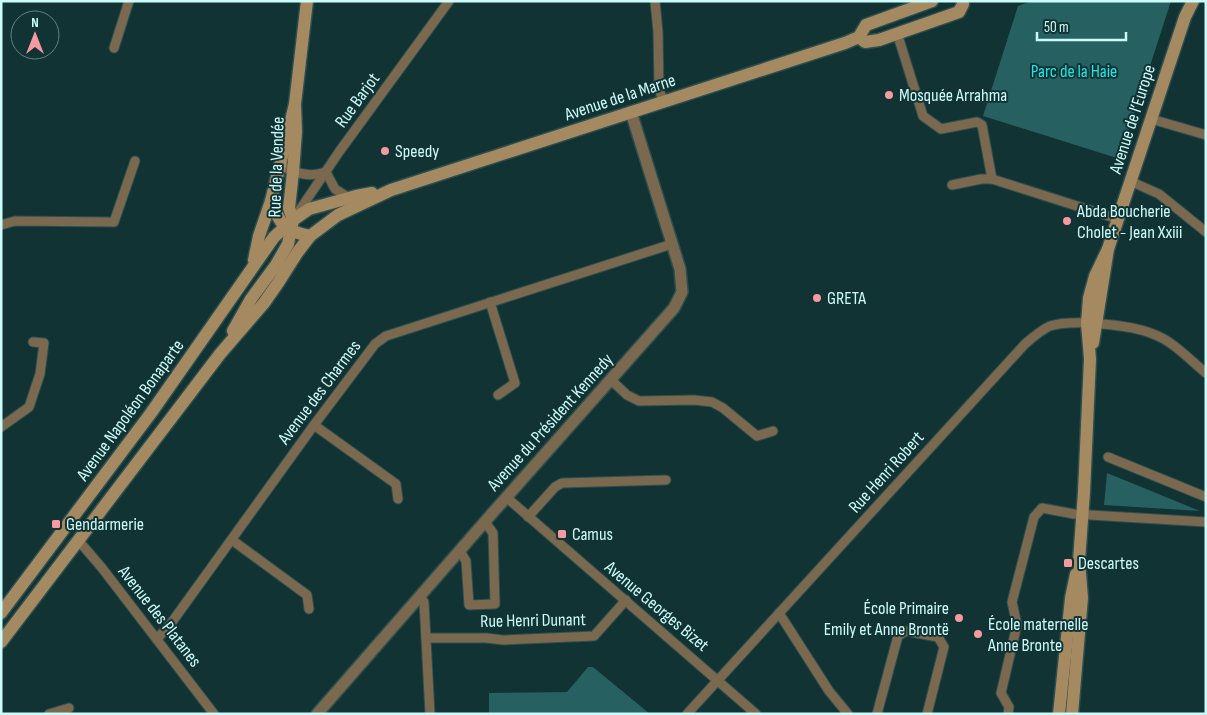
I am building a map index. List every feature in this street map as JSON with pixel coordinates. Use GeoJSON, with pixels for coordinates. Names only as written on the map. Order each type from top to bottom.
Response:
{"type":"FeatureCollection","features":[{"type":"Feature","properties":{"kind":"main road","name":"Rue de la Vendée"},"geometry":{"type":"LineString","coordinates":[[254,265],[262,226],[271,201],[295,104],[307,1]]}},
{"type":"Feature","properties":{"kind":"main road","name":"Avenue de la Marne"},"geometry":{"type":"LineString","coordinates":[[310,236],[338,215],[392,190],[859,37],[866,25],[932,1]]}},
{"type":"Feature","properties":{"kind":"main road"},"geometry":{"type":"LineString","coordinates":[[1185,17],[1186,1]]}},
{"type":"Feature","properties":{"kind":"main road","name":"Avenue de l’Europe"},"geometry":{"type":"LineString","coordinates":[[1072,714],[1082,598],[1079,562],[1091,324],[1108,249],[1185,17],[1193,1]]}},
{"type":"Feature","properties":{"kind":"main road","name":"Avenue de la Marne"},"geometry":{"type":"LineString","coordinates":[[859,37],[865,42],[879,40],[897,32],[960,12],[965,2]]}},
{"type":"Feature","properties":{"kind":"main road","name":"Rue de la Vendée"},"geometry":{"type":"LineString","coordinates":[[289,226],[288,208],[296,132],[295,104]]}},
{"type":"Feature","properties":{"kind":"main road","name":"Avenue de la Marne"},"geometry":{"type":"LineString","coordinates":[[289,226],[309,209],[350,198],[392,190]]}},
{"type":"Feature","properties":{"kind":"main road","name":"Rue de la Vendée"},"geometry":{"type":"LineString","coordinates":[[271,201],[279,220],[289,226]]}},
{"type":"Feature","properties":{"kind":"main road"},"geometry":{"type":"LineString","coordinates":[[289,226],[310,236]]}},
{"type":"Feature","properties":{"kind":"main road","name":"Avenue Napoléon Bonaparte"},"geometry":{"type":"LineString","coordinates":[[1,613],[151,413],[274,237],[289,226]]}},
{"type":"Feature","properties":{"kind":"main road","name":"Avenue Napoléon Bonaparte"},"geometry":{"type":"LineString","coordinates":[[220,354],[251,299],[284,252],[289,226]]}},
{"type":"Feature","properties":{"kind":"main road","name":"Avenue Napoléon Bonaparte"},"geometry":{"type":"LineString","coordinates":[[1,642],[220,354],[264,303],[310,236]]}},
{"type":"Feature","properties":{"kind":"main road","name":"Avenue de l’Europe"},"geometry":{"type":"LineString","coordinates":[[1059,714],[1070,598],[1079,562]]}},
{"type":"Feature","properties":{"kind":"street"},"geometry":{"type":"LineString","coordinates":[[114,48],[129,1]]}},
{"type":"Feature","properties":{"kind":"street","name":"Rue Barjot"},"geometry":{"type":"LineString","coordinates":[[289,226],[339,152],[449,1]]}},
{"type":"Feature","properties":{"kind":"street"},"geometry":{"type":"LineString","coordinates":[[655,1],[658,32],[659,89],[663,101]]}},
{"type":"Feature","properties":{"kind":"street"},"geometry":{"type":"LineString","coordinates":[[897,32],[923,116],[941,129],[977,122],[982,125],[992,178]]}},
{"type":"Feature","properties":{"kind":"street","name":"Avenue du Président Kennedy"},"geometry":{"type":"LineString","coordinates":[[317,714],[674,308],[682,292],[680,269],[631,112]]}},
{"type":"Feature","properties":{"kind":"street"},"geometry":{"type":"LineString","coordinates":[[1151,119],[1206,136]]}},
{"type":"Feature","properties":{"kind":"street"},"geometry":{"type":"LineString","coordinates":[[1,225],[15,221],[114,222],[135,161]]}},
{"type":"Feature","properties":{"kind":"street"},"geometry":{"type":"LineString","coordinates":[[280,165],[293,172],[311,176],[326,172],[335,189],[350,198]]}},
{"type":"Feature","properties":{"kind":"street"},"geometry":{"type":"LineString","coordinates":[[952,186],[992,178],[1118,219]]}},
{"type":"Feature","properties":{"kind":"street"},"geometry":{"type":"LineString","coordinates":[[1130,181],[1159,194],[1206,232]]}},
{"type":"Feature","properties":{"kind":"street","name":"Avenue des Charmes"},"geometry":{"type":"LineString","coordinates":[[157,639],[172,622],[375,344],[386,336],[672,244]]}},
{"type":"Feature","properties":{"kind":"street"},"geometry":{"type":"LineString","coordinates":[[490,302],[514,383],[498,395]]}},
{"type":"Feature","properties":{"kind":"street","name":"Rue Henri Robert"},"geometry":{"type":"LineString","coordinates":[[687,714],[1036,334],[1049,327],[1066,323],[1137,328],[1155,334],[1169,343],[1206,373]]}},
{"type":"Feature","properties":{"kind":"street"},"geometry":{"type":"LineString","coordinates":[[1,427],[29,407],[40,374],[44,343],[33,342]]}},
{"type":"Feature","properties":{"kind":"street"},"geometry":{"type":"LineString","coordinates":[[611,380],[627,395],[639,401],[694,400],[712,402],[723,408],[757,436],[773,431]]}},
{"type":"Feature","properties":{"kind":"street"},"geometry":{"type":"LineString","coordinates":[[314,425],[396,484],[398,499]]}},
{"type":"Feature","properties":{"kind":"street"},"geometry":{"type":"LineString","coordinates":[[1108,457],[1206,497]]}},
{"type":"Feature","properties":{"kind":"street"},"geometry":{"type":"LineString","coordinates":[[528,517],[555,487],[562,483],[666,480]]}},
{"type":"Feature","properties":{"kind":"street","name":"Avenue Georges Bizet"},"geometry":{"type":"LineString","coordinates":[[506,497],[718,679],[756,714]]}},
{"type":"Feature","properties":{"kind":"street"},"geometry":{"type":"LineString","coordinates":[[1008,714],[1010,707],[1001,693],[1017,625],[1012,602],[1034,517],[1042,508],[1082,514],[1206,522]]}},
{"type":"Feature","properties":{"kind":"street"},"geometry":{"type":"LineString","coordinates":[[460,551],[466,561],[469,605],[495,604],[493,533],[485,522]]}},
{"type":"Feature","properties":{"kind":"street","name":"Avenue des Platanes"},"geometry":{"type":"LineString","coordinates":[[78,540],[214,714]]}},
{"type":"Feature","properties":{"kind":"street"},"geometry":{"type":"LineString","coordinates":[[232,540],[307,595],[309,608]]}},
{"type":"Feature","properties":{"kind":"street"},"geometry":{"type":"LineString","coordinates":[[420,598],[424,602],[430,714]]}},
{"type":"Feature","properties":{"kind":"street","name":"Rue Henri Dunant"},"geometry":{"type":"LineString","coordinates":[[426,638],[486,638],[503,640],[594,636],[626,600]]}},
{"type":"Feature","properties":{"kind":"street"},"geometry":{"type":"LineString","coordinates":[[779,613],[829,691],[848,714]]}},
{"type":"Feature","properties":{"kind":"street"},"geometry":{"type":"LineString","coordinates":[[877,714],[898,636],[906,631],[938,637],[944,647],[927,714]]}},
{"type":"Feature","properties":{"kind":"street"},"geometry":{"type":"LineString","coordinates":[[49,714],[69,708]]}},
{"type":"Feature","properties":{"kind":"green space","name":"Parc de la Haie"},"geometry":{"type":"Polygon","coordinates":[[[1032,1],[1171,1],[1120,159],[983,116],[1018,6],[1032,1]]]}},
{"type":"Feature","properties":{"kind":"green space"},"geometry":{"type":"Polygon","coordinates":[[[1107,473],[1200,511],[1104,505],[1107,473]]]}},
{"type":"Feature","properties":{"kind":"green space"},"geometry":{"type":"Polygon","coordinates":[[[588,667],[593,667],[650,714],[489,714],[489,693],[567,692],[588,667]]]}},
{"type":"Feature","properties":{"kind":"place","name":"Mosquée Arrahma"},"geometry":{"type":"Point","coordinates":[889,95]}},
{"type":"Feature","properties":{"kind":"place","name":"Speedy"},"geometry":{"type":"Point","coordinates":[385,151]}},
{"type":"Feature","properties":{"kind":"place","name":"Abda Boucherie Cholet - Jean Xxiii"},"geometry":{"type":"Point","coordinates":[1067,221]}},
{"type":"Feature","properties":{"kind":"place","name":"GRETA"},"geometry":{"type":"Point","coordinates":[817,298]}},
{"type":"Feature","properties":{"kind":"place","name":"Gendarmerie"},"geometry":{"type":"Point","coordinates":[56,524]}},
{"type":"Feature","properties":{"kind":"place","name":"Camus"},"geometry":{"type":"Point","coordinates":[562,534]}},
{"type":"Feature","properties":{"kind":"place","name":"Descartes"},"geometry":{"type":"Point","coordinates":[1068,563]}},
{"type":"Feature","properties":{"kind":"place","name":"École Primaire Emily et Anne Brontë"},"geometry":{"type":"Point","coordinates":[959,618]}},
{"type":"Feature","properties":{"kind":"place","name":"École maternelle Anne Bronte"},"geometry":{"type":"Point","coordinates":[978,634]}}]}
